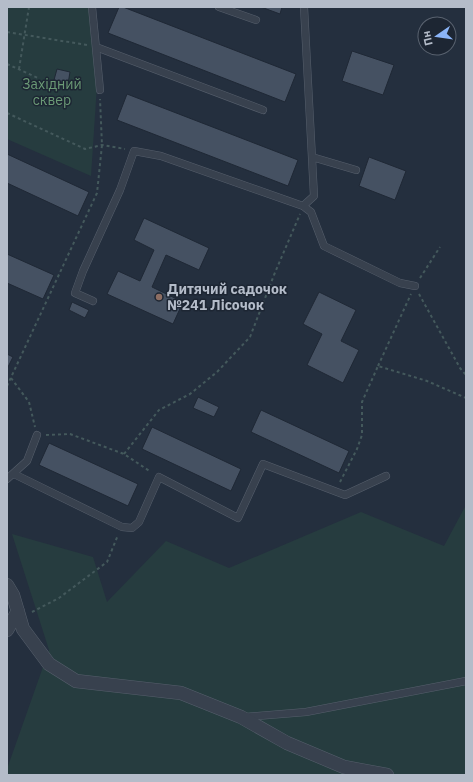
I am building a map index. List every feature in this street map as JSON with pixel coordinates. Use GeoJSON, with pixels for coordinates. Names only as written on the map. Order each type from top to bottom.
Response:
{"type":"FeatureCollection","features":[{"type":"Feature","properties":{"kind":"street"},"geometry":{"type":"LineString","coordinates":[[7,585],[13,594],[24,630],[49,664],[76,681],[181,693],[241,717],[287,743],[344,767],[387,775]]}},
{"type":"Feature","properties":{"kind":"street"},"geometry":{"type":"LineString","coordinates":[[7,630],[19,615]]}},
{"type":"Feature","properties":{"kind":"lane"},"geometry":{"type":"LineString","coordinates":[[92,7],[100,90]]}},
{"type":"Feature","properties":{"kind":"lane"},"geometry":{"type":"LineString","coordinates":[[219,7],[256,20]]}},
{"type":"Feature","properties":{"kind":"lane"},"geometry":{"type":"LineString","coordinates":[[303,206],[314,196],[304,7]]}},
{"type":"Feature","properties":{"kind":"lane"},"geometry":{"type":"LineString","coordinates":[[96,47],[263,110]]}},
{"type":"Feature","properties":{"kind":"lane"},"geometry":{"type":"LineString","coordinates":[[93,301],[75,293],[83,271],[120,190],[134,151],[161,156],[303,206],[311,212],[324,246],[400,283],[415,286]]}},
{"type":"Feature","properties":{"kind":"lane"},"geometry":{"type":"LineString","coordinates":[[312,156],[356,170]]}},
{"type":"Feature","properties":{"kind":"lane"},"geometry":{"type":"LineString","coordinates":[[7,479],[26,461],[37,435]]}},
{"type":"Feature","properties":{"kind":"lane"},"geometry":{"type":"LineString","coordinates":[[14,474],[122,526],[132,528],[139,522],[160,477],[238,518],[263,464],[345,495],[386,476]]}},
{"type":"Feature","properties":{"kind":"lane"},"geometry":{"type":"LineString","coordinates":[[241,717],[306,712],[466,681]]}},
{"type":"Feature","properties":{"kind":"path"},"geometry":{"type":"LineString","coordinates":[[19,69],[29,7]]}},
{"type":"Feature","properties":{"kind":"path"},"geometry":{"type":"LineString","coordinates":[[7,32],[96,47]]}},
{"type":"Feature","properties":{"kind":"path"},"geometry":{"type":"LineString","coordinates":[[7,64],[38,78]]}},
{"type":"Feature","properties":{"kind":"path"},"geometry":{"type":"LineString","coordinates":[[7,386],[97,193],[102,145],[100,90]]}},
{"type":"Feature","properties":{"kind":"path"},"geometry":{"type":"LineString","coordinates":[[7,113],[85,149],[102,145],[134,151]]}},
{"type":"Feature","properties":{"kind":"path"},"geometry":{"type":"LineString","coordinates":[[124,454],[159,410],[190,394],[217,372],[250,337],[303,206]]}},
{"type":"Feature","properties":{"kind":"path"},"geometry":{"type":"LineString","coordinates":[[336,492],[357,449],[362,435],[362,402],[415,286],[440,247]]}},
{"type":"Feature","properties":{"kind":"path"},"geometry":{"type":"LineString","coordinates":[[415,286],[460,368],[466,375]]}},
{"type":"Feature","properties":{"kind":"path"},"geometry":{"type":"LineString","coordinates":[[378,366],[426,381],[466,398]]}},
{"type":"Feature","properties":{"kind":"path"},"geometry":{"type":"LineString","coordinates":[[11,378],[28,402],[37,435],[70,434],[124,454],[160,477]]}},
{"type":"Feature","properties":{"kind":"path"},"geometry":{"type":"LineString","coordinates":[[19,615],[59,598],[107,562],[122,526]]}},
{"type":"Feature","properties":{"kind":"green space","name":"Західний сквер"},"geometry":{"type":"Polygon","coordinates":[[[7,7],[89,7],[97,85],[91,176],[7,139],[7,7]]]}},
{"type":"Feature","properties":{"kind":"green space"},"geometry":{"type":"Polygon","coordinates":[[[466,505],[466,775],[7,775],[7,769],[49,650],[12,534],[93,557],[107,602],[166,541],[229,568],[361,512],[444,546],[466,505]]]}},
{"type":"Feature","properties":{"kind":"building"},"geometry":{"type":"Polygon","coordinates":[[[119,7],[123,7],[296,74],[285,102],[108,33],[119,7]]]}},
{"type":"Feature","properties":{"kind":"building"},"geometry":{"type":"Polygon","coordinates":[[[261,7],[282,7],[280,14],[261,7]]]}},
{"type":"Feature","properties":{"kind":"building"},"geometry":{"type":"Polygon","coordinates":[[[352,51],[394,65],[383,95],[342,81],[352,51]]]}},
{"type":"Feature","properties":{"kind":"building"},"geometry":{"type":"Polygon","coordinates":[[[57,69],[70,72],[68,84],[54,80],[57,69]]]}},
{"type":"Feature","properties":{"kind":"building"},"geometry":{"type":"Polygon","coordinates":[[[127,94],[298,160],[288,186],[117,120],[127,94]]]}},
{"type":"Feature","properties":{"kind":"building"},"geometry":{"type":"Polygon","coordinates":[[[7,154],[89,192],[78,216],[7,183],[7,154]]]}},
{"type":"Feature","properties":{"kind":"building"},"geometry":{"type":"Polygon","coordinates":[[[369,157],[406,171],[395,200],[359,186],[369,157]]]}},
{"type":"Feature","properties":{"kind":"building"},"geometry":{"type":"Polygon","coordinates":[[[144,218],[209,248],[199,270],[166,255],[152,287],[183,302],[173,324],[107,294],[118,271],[140,281],[154,250],[134,240],[144,218]]]}},
{"type":"Feature","properties":{"kind":"building"},"geometry":{"type":"Polygon","coordinates":[[[7,254],[54,275],[43,299],[7,283],[7,254]]]}},
{"type":"Feature","properties":{"kind":"building"},"geometry":{"type":"Polygon","coordinates":[[[319,292],[356,310],[341,341],[359,350],[343,383],[307,365],[322,334],[303,324],[319,292]]]}},
{"type":"Feature","properties":{"kind":"building"},"geometry":{"type":"Polygon","coordinates":[[[72,302],[89,310],[85,318],[69,310],[72,302]]]}},
{"type":"Feature","properties":{"kind":"building"},"geometry":{"type":"Polygon","coordinates":[[[7,354],[13,357],[7,369],[7,354]]]}},
{"type":"Feature","properties":{"kind":"building"},"geometry":{"type":"Polygon","coordinates":[[[198,397],[219,407],[214,417],[193,408],[198,397]]]}},
{"type":"Feature","properties":{"kind":"building"},"geometry":{"type":"Polygon","coordinates":[[[261,410],[349,451],[339,473],[251,432],[261,410]]]}},
{"type":"Feature","properties":{"kind":"building"},"geometry":{"type":"Polygon","coordinates":[[[152,427],[241,469],[231,491],[142,449],[152,427]]]}},
{"type":"Feature","properties":{"kind":"building"},"geometry":{"type":"Polygon","coordinates":[[[49,443],[138,484],[128,506],[39,465],[49,443]]]}},
{"type":"Feature","properties":{"kind":"place","name":"Дитячий садочок №241 Лісочок"},"geometry":{"type":"Point","coordinates":[159,297]}}]}
